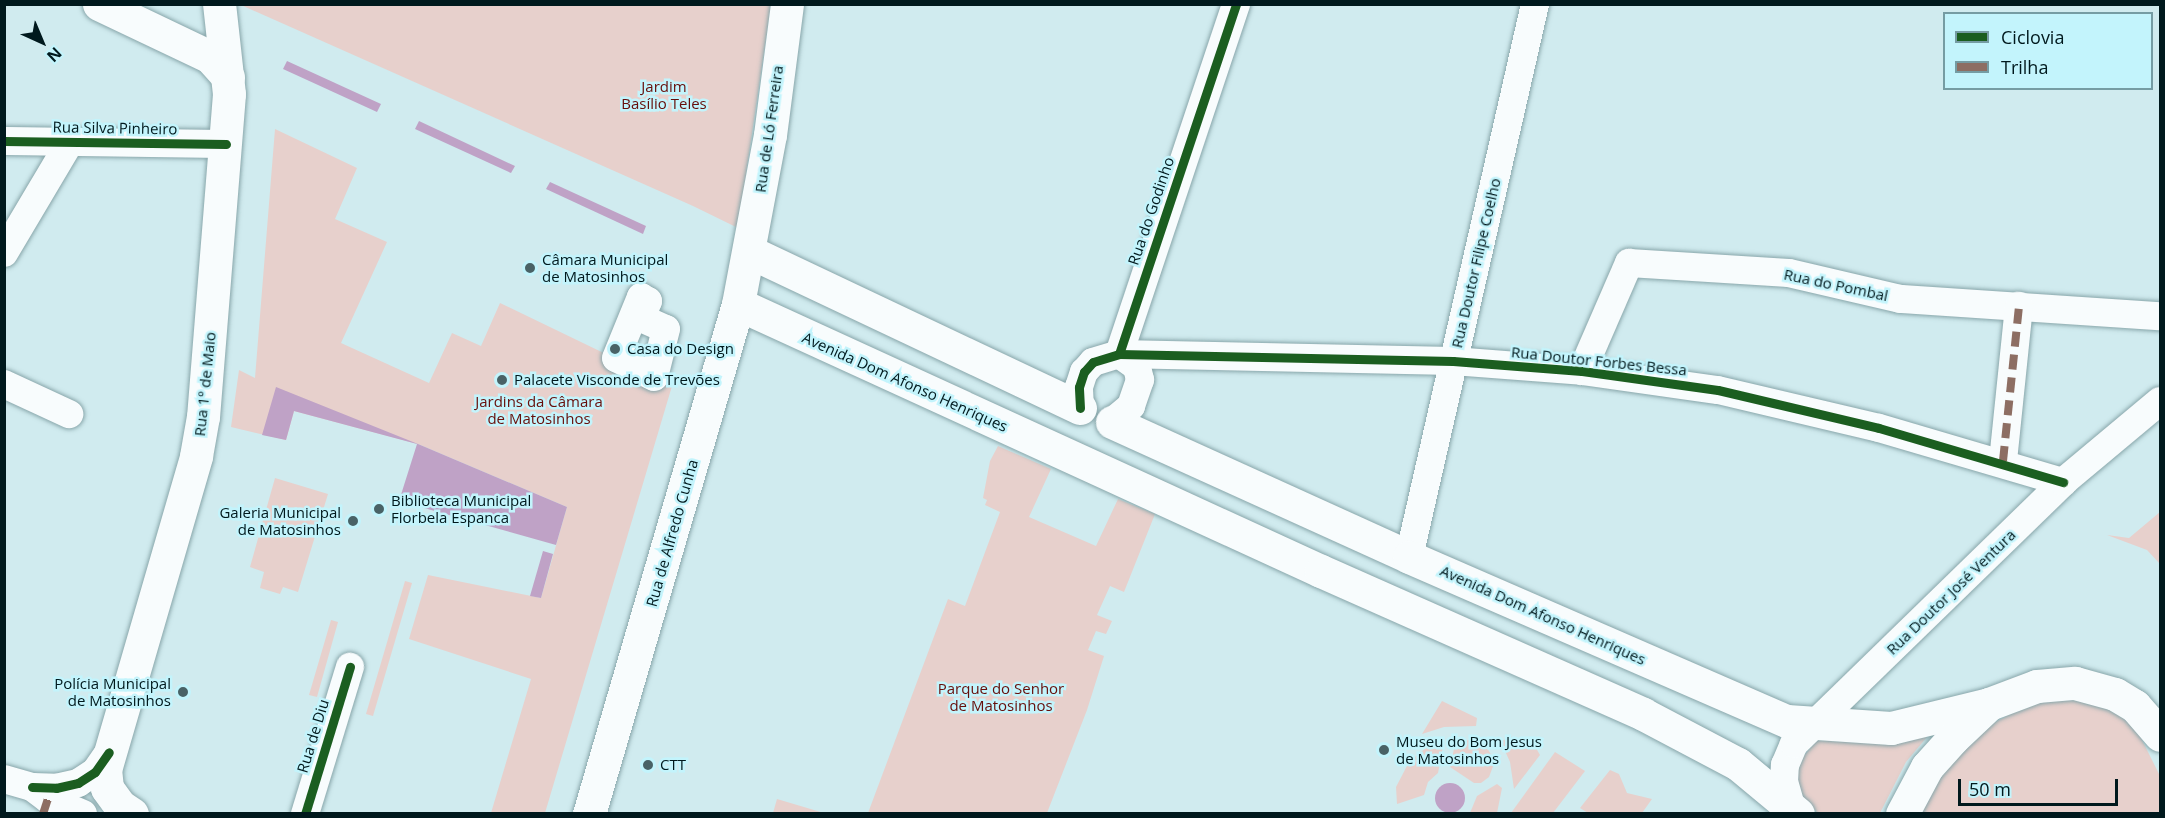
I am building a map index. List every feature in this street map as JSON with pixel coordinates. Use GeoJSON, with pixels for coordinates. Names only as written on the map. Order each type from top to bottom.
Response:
{"type":"FeatureCollection","features":[{"type":"Feature","properties":{"kind":"main road"},"geometry":{"type":"LineString","coordinates":[[99,4],[210,57],[228,77]]}},
{"type":"Feature","properties":{"kind":"main road","name":"Rua de Ló Ferreira"},"geometry":{"type":"LineString","coordinates":[[750,252],[787,4]]}},
{"type":"Feature","properties":{"kind":"main road","name":"Rua 1º de Maio"},"geometry":{"type":"LineString","coordinates":[[132,813],[120,806],[107,788],[105,770],[196,456],[203,417],[226,144],[228,77],[216,7]]}},
{"type":"Feature","properties":{"kind":"main road","name":"Rua de Alfredo Cunha"},"geometry":{"type":"LineString","coordinates":[[589,813],[738,304],[750,252]]}},
{"type":"Feature","properties":{"kind":"main road","name":"Avenida Dom Afonso Henriques"},"geometry":{"type":"LineString","coordinates":[[750,252],[1080,408],[1095,408],[1112,422],[1409,557],[1763,713],[1812,725],[1891,728],[1989,704],[2037,686],[2061,682],[2090,686],[2135,706],[2160,735]]}},
{"type":"Feature","properties":{"kind":"main road","name":"Avenida Dom Afonso Henriques"},"geometry":{"type":"LineString","coordinates":[[738,304],[1321,571],[1390,599],[1705,745],[1753,775],[1794,810]]}},
{"type":"Feature","properties":{"kind":"main road"},"geometry":{"type":"LineString","coordinates":[[1080,408],[1061,426],[1062,444],[1079,460],[1108,453],[1114,438],[1112,422]]}},
{"type":"Feature","properties":{"kind":"main road"},"geometry":{"type":"LineString","coordinates":[[1390,599],[1409,557]]}},
{"type":"Feature","properties":{"kind":"main road"},"geometry":{"type":"LineString","coordinates":[[1902,813],[1915,786],[1939,752],[1989,704]]}},
{"type":"Feature","properties":{"kind":"street","name":"Rua do Godinho"},"geometry":{"type":"LineString","coordinates":[[1119,354],[1236,4]]}},
{"type":"Feature","properties":{"kind":"street","name":"Rua Doutor Filipe Coelho"},"geometry":{"type":"LineString","coordinates":[[1409,557],[1535,4]]}},
{"type":"Feature","properties":{"kind":"street","name":"Rua Silva Pinheiro"},"geometry":{"type":"LineString","coordinates":[[4,141],[226,144]]}},
{"type":"Feature","properties":{"kind":"street"},"geometry":{"type":"LineString","coordinates":[[4,253],[70,142]]}},
{"type":"Feature","properties":{"kind":"street","name":"Rua do Pombal"},"geometry":{"type":"LineString","coordinates":[[1582,371],[1629,263],[1789,273],[1901,298],[2160,316]]}},
{"type":"Feature","properties":{"kind":"street"},"geometry":{"type":"LineString","coordinates":[[2003,461],[2019,306]]}},
{"type":"Feature","properties":{"kind":"street","name":"Rua Doutor Forbes Bessa"},"geometry":{"type":"LineString","coordinates":[[1119,354],[1453,361],[1582,371],[1718,390],[2003,461],[2063,482]]}},
{"type":"Feature","properties":{"kind":"street"},"geometry":{"type":"LineString","coordinates":[[1080,408],[1079,387],[1084,372],[1093,362],[1119,354],[1137,367],[1140,380],[1131,406],[1112,422]]}},
{"type":"Feature","properties":{"kind":"street"},"geometry":{"type":"LineString","coordinates":[[4,384],[69,414]]}},
{"type":"Feature","properties":{"kind":"street","name":"Rua Doutor José Ventura"},"geometry":{"type":"LineString","coordinates":[[1794,810],[1785,794],[1785,765],[1794,744],[2063,482],[2160,401]]}},
{"type":"Feature","properties":{"kind":"street","name":"Rua de Diu"},"geometry":{"type":"LineString","coordinates":[[305,813],[350,667]]}},
{"type":"Feature","properties":{"kind":"street","name":"Rua 1º de Maio"},"geometry":{"type":"LineString","coordinates":[[41,800],[56,788],[78,783],[95,772],[109,752]]}},
{"type":"Feature","properties":{"kind":"street"},"geometry":{"type":"LineString","coordinates":[[4,779],[41,800],[83,813]]}},
{"type":"Feature","properties":{"kind":"green space","name":"Jardim Basílio Teles"},"geometry":{"type":"Polygon","coordinates":[[[241,5],[771,5],[738,228],[693,206],[241,5]]]}},
{"type":"Feature","properties":{"kind":"green space","name":"Jardins da Câmara de Matosinhos"},"geometry":{"type":"Polygon","coordinates":[[[275,129],[357,168],[335,219],[387,242],[341,343],[429,383],[452,333],[481,346],[500,303],[672,386],[545,813],[491,813],[531,679],[409,639],[428,575],[541,598],[567,507],[418,444],[294,411],[286,440],[231,427],[239,370],[255,378],[275,129]]]}},
{"type":"Feature","properties":{"kind":"green space","name":"Parque do Senhor de Matosinhos"},"geometry":{"type":"Polygon","coordinates":[[[998,446],[1051,469],[1029,517],[1096,546],[1118,499],[1155,514],[1124,592],[1110,586],[1097,615],[1112,621],[1106,634],[1096,631],[1088,650],[1104,656],[1087,710],[1047,813],[868,813],[948,599],[965,606],[1000,512],[985,505],[987,500],[983,498],[990,461],[998,446]]]}},
{"type":"Feature","properties":{"kind":"green space"},"geometry":{"type":"Polygon","coordinates":[[[275,478],[328,494],[298,592],[283,587],[280,594],[260,588],[264,572],[250,567],[275,478]]]}},
{"type":"Feature","properties":{"kind":"green space"},"geometry":{"type":"Polygon","coordinates":[[[2160,512],[2160,564],[2147,550],[2107,535],[2129,538],[2160,512]]]}},
{"type":"Feature","properties":{"kind":"green space"},"geometry":{"type":"Polygon","coordinates":[[[405,581],[412,583],[373,716],[366,714],[405,581]]]}},
{"type":"Feature","properties":{"kind":"green space"},"geometry":{"type":"Polygon","coordinates":[[[331,620],[338,622],[317,697],[309,695],[331,620]]]}},
{"type":"Feature","properties":{"kind":"green space"},"geometry":{"type":"Polygon","coordinates":[[[2059,697],[2088,698],[2133,722],[2160,776],[2160,813],[1917,814],[1930,782],[1977,732],[2029,704],[2059,697]]]}},
{"type":"Feature","properties":{"kind":"green space"},"geometry":{"type":"Polygon","coordinates":[[[1442,701],[1477,718],[1476,726],[1444,727],[1422,734],[1442,701]]]}},
{"type":"Feature","properties":{"kind":"green space"},"geometry":{"type":"Polygon","coordinates":[[[1932,731],[1906,762],[1880,813],[1818,813],[1804,799],[1793,769],[1818,739],[1932,731]]]}},
{"type":"Feature","properties":{"kind":"green space"},"geometry":{"type":"Polygon","coordinates":[[[1510,736],[1536,748],[1540,755],[1514,789],[1510,762],[1501,742],[1510,736]]]}},
{"type":"Feature","properties":{"kind":"green space"},"geometry":{"type":"Polygon","coordinates":[[[1468,740],[1484,743],[1495,761],[1489,777],[1481,783],[1474,783],[1450,767],[1454,749],[1468,740]]]}},
{"type":"Feature","properties":{"kind":"green space"},"geometry":{"type":"Polygon","coordinates":[[[1444,741],[1438,773],[1428,782],[1424,795],[1397,804],[1396,787],[1409,762],[1433,742],[1444,741]]]}},
{"type":"Feature","properties":{"kind":"green space"},"geometry":{"type":"Polygon","coordinates":[[[1555,752],[1585,771],[1553,813],[1511,813],[1555,752]]]}},
{"type":"Feature","properties":{"kind":"green space"},"geometry":{"type":"Polygon","coordinates":[[[1610,770],[1619,774],[1627,793],[1652,799],[1642,813],[1588,813],[1580,808],[1610,770]]]}},
{"type":"Feature","properties":{"kind":"green space"},"geometry":{"type":"Polygon","coordinates":[[[1497,784],[1502,788],[1497,813],[1470,813],[1477,796],[1497,784]]]}},
{"type":"Feature","properties":{"kind":"green space"},"geometry":{"type":"Polygon","coordinates":[[[777,799],[824,813],[773,813],[777,799]]]}},
{"type":"Feature","properties":{"kind":"shaded area"},"geometry":{"type":"Polygon","coordinates":[[[287,61],[381,104],[377,112],[283,69],[287,61]]]}},
{"type":"Feature","properties":{"kind":"shaded area"},"geometry":{"type":"Polygon","coordinates":[[[419,121],[515,166],[511,173],[415,129],[419,121]]]}},
{"type":"Feature","properties":{"kind":"shaded area"},"geometry":{"type":"Polygon","coordinates":[[[550,182],[646,226],[643,234],[546,189],[550,182]]]}},
{"type":"Feature","properties":{"kind":"shaded area"},"geometry":{"type":"Polygon","coordinates":[[[276,387],[418,444],[567,507],[556,545],[399,501],[417,444],[294,411],[286,440],[262,435],[276,387]]]}},
{"type":"Feature","properties":{"kind":"shaded area"},"geometry":{"type":"Polygon","coordinates":[[[543,551],[553,554],[541,598],[530,596],[543,551]]]}},
{"type":"Feature","properties":{"kind":"shaded area"},"geometry":{"type":"Polygon","coordinates":[[[1450,783],[1461,787],[1465,798],[1461,809],[1450,813],[1439,809],[1435,798],[1439,787],[1450,783]]]}},
{"type":"Feature","properties":{"kind":"marked path"},"geometry":{"type":"LineString","coordinates":[[2003,461],[2019,306]]}},
{"type":"Feature","properties":{"kind":"marked path"},"geometry":{"type":"LineString","coordinates":[[43,814],[48,799]]}},
{"type":"Feature","properties":{"kind":"cycle path"},"geometry":{"type":"LineString","coordinates":[[1119,354],[1236,4]]}},
{"type":"Feature","properties":{"kind":"cycle path"},"geometry":{"type":"LineString","coordinates":[[4,141],[226,144]]}},
{"type":"Feature","properties":{"kind":"cycle path"},"geometry":{"type":"LineString","coordinates":[[1080,408],[1079,387],[1084,372],[1093,362],[1119,354],[1453,361],[1582,371],[1718,390],[1879,428],[2063,482]]}},
{"type":"Feature","properties":{"kind":"cycle path"},"geometry":{"type":"LineString","coordinates":[[305,814],[350,667]]}},
{"type":"Feature","properties":{"kind":"cycle path"},"geometry":{"type":"LineString","coordinates":[[32,787],[56,788],[78,783],[95,772],[109,752]]}},
{"type":"Feature","properties":{"kind":"place","name":"Câmara Municipal de Matosinhos"},"geometry":{"type":"Point","coordinates":[530,268]}},
{"type":"Feature","properties":{"kind":"place","name":"Casa do Design"},"geometry":{"type":"Point","coordinates":[615,349]}},
{"type":"Feature","properties":{"kind":"place","name":"Palacete Visconde de Trevões"},"geometry":{"type":"Point","coordinates":[502,380]}},
{"type":"Feature","properties":{"kind":"place","name":"Biblioteca Municipal Florbela Espanca"},"geometry":{"type":"Point","coordinates":[379,509]}},
{"type":"Feature","properties":{"kind":"place","name":"Galeria Municipal de Matosinhos"},"geometry":{"type":"Point","coordinates":[353,521]}},
{"type":"Feature","properties":{"kind":"place","name":"Polícia Municipal de Matosinhos"},"geometry":{"type":"Point","coordinates":[183,692]}},
{"type":"Feature","properties":{"kind":"place","name":"Museu do Bom Jesus de Matosinhos"},"geometry":{"type":"Point","coordinates":[1384,750]}},
{"type":"Feature","properties":{"kind":"place","name":"CTT"},"geometry":{"type":"Point","coordinates":[648,765]}}]}
